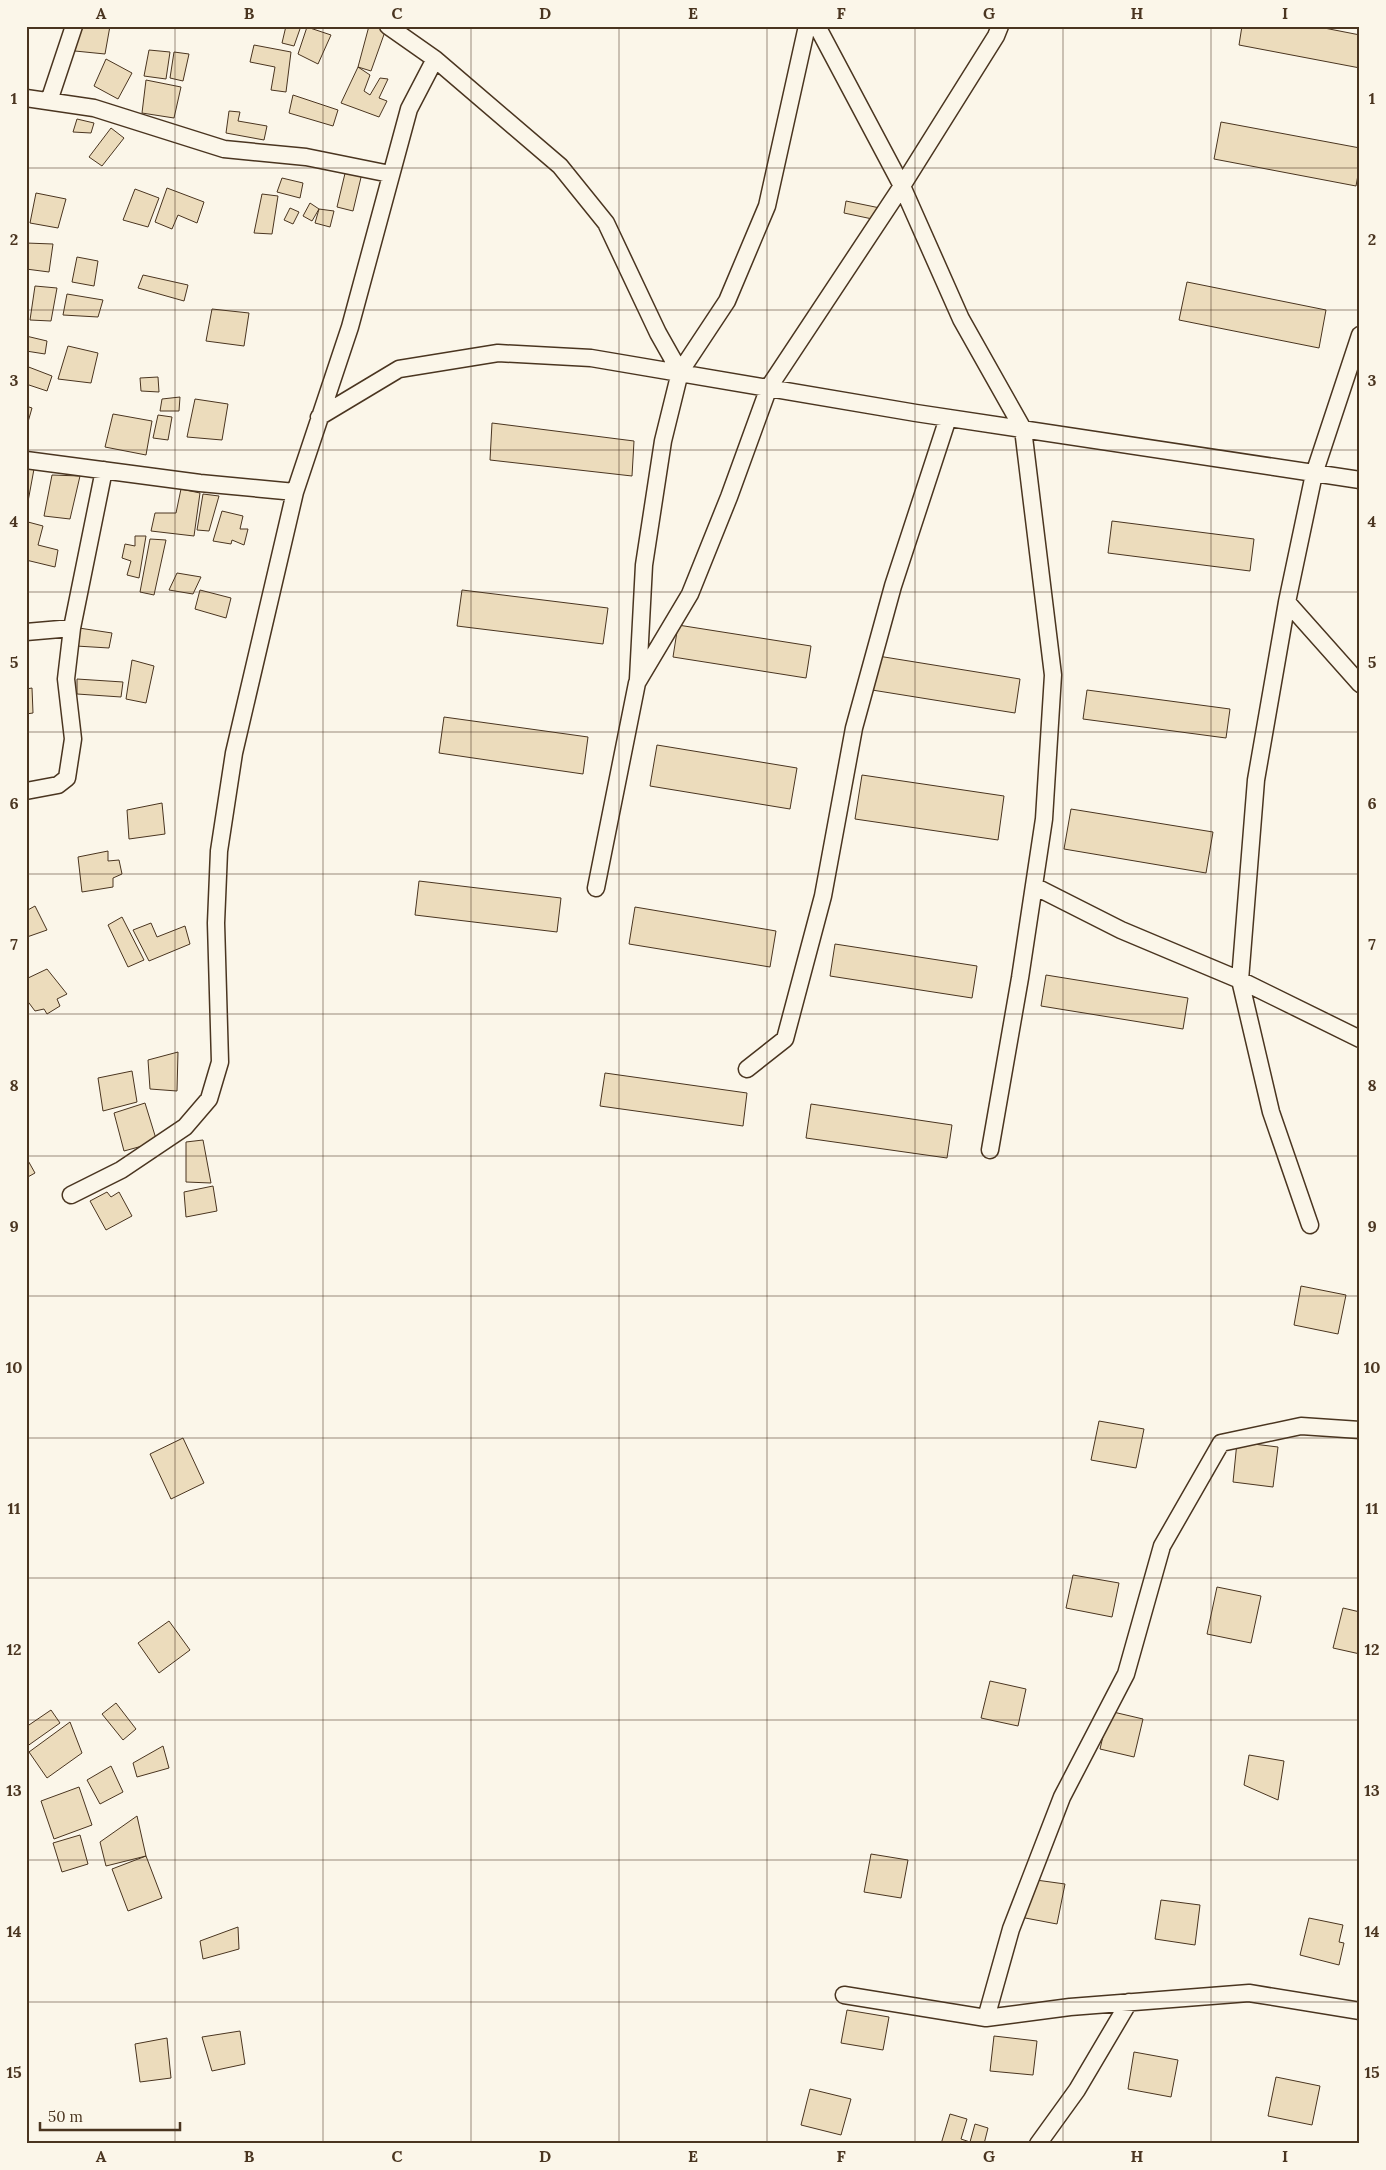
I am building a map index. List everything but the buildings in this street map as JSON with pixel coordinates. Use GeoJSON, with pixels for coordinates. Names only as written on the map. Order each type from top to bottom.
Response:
{"type":"FeatureCollection","features":[{"type":"Feature","properties":{"kind":"street"},"geometry":{"type":"LineString","coordinates":[[49,101],[74,26]]}},
{"type":"Feature","properties":{"kind":"street"},"geometry":{"type":"LineString","coordinates":[[388,26],[435,59],[560,166],[606,223],[658,333],[680,372]]}},
{"type":"Feature","properties":{"kind":"street"},"geometry":{"type":"LineString","coordinates":[[596,888],[637,683],[644,565],[663,440],[680,372],[727,300],[767,206],[807,26]]}},
{"type":"Feature","properties":{"kind":"street"},"geometry":{"type":"LineString","coordinates":[[817,26],[841,75],[902,186],[961,319],[1023,429],[1053,675],[1044,820],[990,1150]]}},
{"type":"Feature","properties":{"kind":"street"},"geometry":{"type":"LineString","coordinates":[[637,683],[690,594],[729,497],[769,387],[902,186],[996,36],[1000,26]]}},
{"type":"Feature","properties":{"kind":"street"},"geometry":{"type":"LineString","coordinates":[[71,1195],[121,1170],[185,1127],[209,1099],[220,1062],[216,923],[219,851],[234,753],[295,492],[350,326],[409,109],[435,59]]}},
{"type":"Feature","properties":{"kind":"street"},"geometry":{"type":"LineString","coordinates":[[26,98],[94,108],[224,149],[306,157],[390,174]]}},
{"type":"Feature","properties":{"kind":"street"},"geometry":{"type":"LineString","coordinates":[[1310,1225],[1271,1112],[1240,980],[1256,780],[1287,602],[1314,474],[1360,335]]}},
{"type":"Feature","properties":{"kind":"street"},"geometry":{"type":"LineString","coordinates":[[320,417],[399,369],[498,354],[591,358],[948,418],[1360,480]]}},
{"type":"Feature","properties":{"kind":"street"},"geometry":{"type":"LineString","coordinates":[[747,1069],[784,1040],[823,896],[854,728],[893,586],[948,418]]}},
{"type":"Feature","properties":{"kind":"street"},"geometry":{"type":"LineString","coordinates":[[26,460],[200,484],[295,492]]}},
{"type":"Feature","properties":{"kind":"street"},"geometry":{"type":"LineString","coordinates":[[26,791],[58,785],[67,778],[73,739],[66,680],[72,628],[104,470]]}},
{"type":"Feature","properties":{"kind":"street"},"geometry":{"type":"LineString","coordinates":[[1287,602],[1360,684]]}},
{"type":"Feature","properties":{"kind":"street"},"geometry":{"type":"LineString","coordinates":[[26,632],[72,628]]}},
{"type":"Feature","properties":{"kind":"street"},"geometry":{"type":"LineString","coordinates":[[1034,886],[1121,930],[1240,980],[1360,1039]]}},
{"type":"Feature","properties":{"kind":"street"},"geometry":{"type":"LineString","coordinates":[[986,2018],[1011,1929],[1062,1797],[1126,1674],[1162,1546],[1221,1443],[1301,1426],[1360,1430]]}},
{"type":"Feature","properties":{"kind":"street"},"geometry":{"type":"LineString","coordinates":[[844,1995],[986,2018],[1070,2007],[1249,1993],[1360,2011]]}},
{"type":"Feature","properties":{"kind":"street"},"geometry":{"type":"LineString","coordinates":[[1038,2144],[1077,2090],[1129,2002]]}}]}
